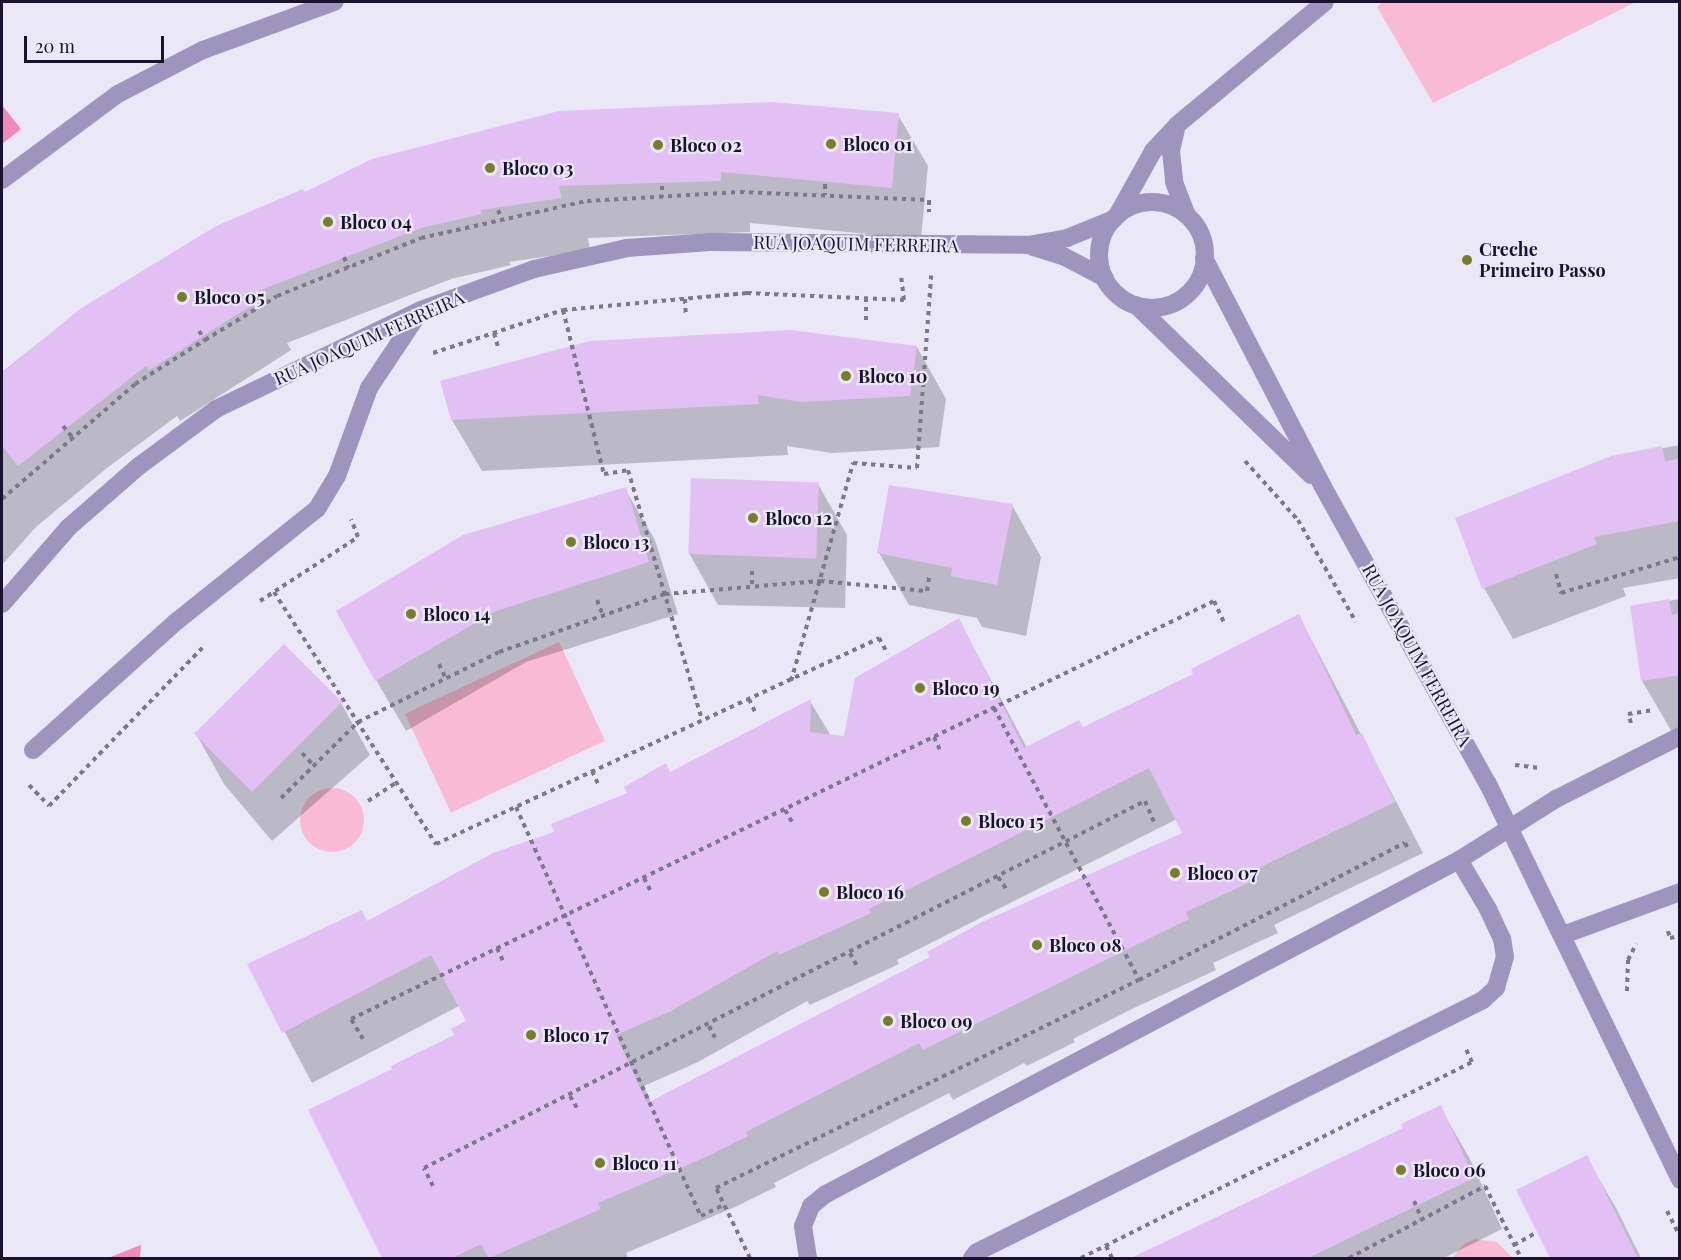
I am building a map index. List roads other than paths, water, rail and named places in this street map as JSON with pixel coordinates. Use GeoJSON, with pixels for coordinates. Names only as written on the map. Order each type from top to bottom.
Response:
{"type":"FeatureCollection","features":[{"type":"Feature","properties":{"kind":"street"},"geometry":{"type":"LineString","coordinates":[[2,180],[118,94],[203,50],[334,2]]}},
{"type":"Feature","properties":{"kind":"street"},"geometry":{"type":"LineString","coordinates":[[1105,278],[1100,260],[1101,244],[1154,151],[1177,125],[1325,2]]}},
{"type":"Feature","properties":{"kind":"street","name":"RUA JOAQUIM FERREIRA"},"geometry":{"type":"LineString","coordinates":[[1177,125],[1171,151],[1174,182],[1186,214],[1200,233],[1204,258],[1322,485],[1510,826],[1680,1180]]}},
{"type":"Feature","properties":{"kind":"street","name":"RUA JOAQUIM FERREIRA"},"geometry":{"type":"LineString","coordinates":[[2,604],[69,527],[139,466],[216,409],[421,310],[534,269],[627,248],[710,242],[1028,245],[1067,238],[1148,201],[1164,203],[1186,214]]}},
{"type":"Feature","properties":{"kind":"street","name":"RUA JOAQUIM FERREIRA"},"geometry":{"type":"LineString","coordinates":[[1028,245],[1063,256],[1105,278],[1123,299],[1136,305],[1322,485]]}},
{"type":"Feature","properties":{"kind":"street"},"geometry":{"type":"LineString","coordinates":[[1136,305],[1153,308],[1185,296],[1197,283],[1204,258]]}},
{"type":"Feature","properties":{"kind":"street"},"geometry":{"type":"LineString","coordinates":[[33,750],[177,621],[317,509],[337,476],[369,388],[421,310]]}},
{"type":"Feature","properties":{"kind":"street"},"geometry":{"type":"LineString","coordinates":[[808,1258],[802,1226],[812,1206],[826,1194],[1459,860],[1510,826],[1680,736]]}},
{"type":"Feature","properties":{"kind":"street"},"geometry":{"type":"LineString","coordinates":[[972,1258],[977,1252],[1483,1000],[1496,988],[1505,957],[1502,939],[1488,909],[1459,860]]}},
{"type":"Feature","properties":{"kind":"street"},"geometry":{"type":"LineString","coordinates":[[1563,936],[1680,892]]}},
{"type":"Feature","properties":{"kind":"place","name":"Bloco 01"},"geometry":{"type":"Point","coordinates":[831,144]}},
{"type":"Feature","properties":{"kind":"place","name":"Bloco 02"},"geometry":{"type":"Point","coordinates":[658,145]}},
{"type":"Feature","properties":{"kind":"place","name":"Bloco 03"},"geometry":{"type":"Point","coordinates":[490,168]}},
{"type":"Feature","properties":{"kind":"place","name":"Bloco 04"},"geometry":{"type":"Point","coordinates":[328,222]}},
{"type":"Feature","properties":{"kind":"place","name":"Creche Primeiro Passo"},"geometry":{"type":"Point","coordinates":[1467,260]}},
{"type":"Feature","properties":{"kind":"place","name":"Bloco 05"},"geometry":{"type":"Point","coordinates":[182,297]}},
{"type":"Feature","properties":{"kind":"place","name":"Bloco 10"},"geometry":{"type":"Point","coordinates":[846,376]}},
{"type":"Feature","properties":{"kind":"place","name":"Bloco 12"},"geometry":{"type":"Point","coordinates":[753,518]}},
{"type":"Feature","properties":{"kind":"place","name":"Bloco 13"},"geometry":{"type":"Point","coordinates":[571,542]}},
{"type":"Feature","properties":{"kind":"place","name":"Bloco 14"},"geometry":{"type":"Point","coordinates":[411,614]}},
{"type":"Feature","properties":{"kind":"place","name":"Bloco 19"},"geometry":{"type":"Point","coordinates":[920,688]}},
{"type":"Feature","properties":{"kind":"place","name":"Bloco 15"},"geometry":{"type":"Point","coordinates":[966,821]}},
{"type":"Feature","properties":{"kind":"place","name":"Bloco 07"},"geometry":{"type":"Point","coordinates":[1175,873]}},
{"type":"Feature","properties":{"kind":"place","name":"Bloco 16"},"geometry":{"type":"Point","coordinates":[824,892]}},
{"type":"Feature","properties":{"kind":"place","name":"Bloco 08"},"geometry":{"type":"Point","coordinates":[1037,945]}},
{"type":"Feature","properties":{"kind":"place","name":"Bloco 09"},"geometry":{"type":"Point","coordinates":[888,1021]}},
{"type":"Feature","properties":{"kind":"place","name":"Bloco 17"},"geometry":{"type":"Point","coordinates":[531,1035]}},
{"type":"Feature","properties":{"kind":"place","name":"Bloco 11"},"geometry":{"type":"Point","coordinates":[600,1163]}},
{"type":"Feature","properties":{"kind":"place","name":"Bloco 06"},"geometry":{"type":"Point","coordinates":[1401,1170]}}]}
